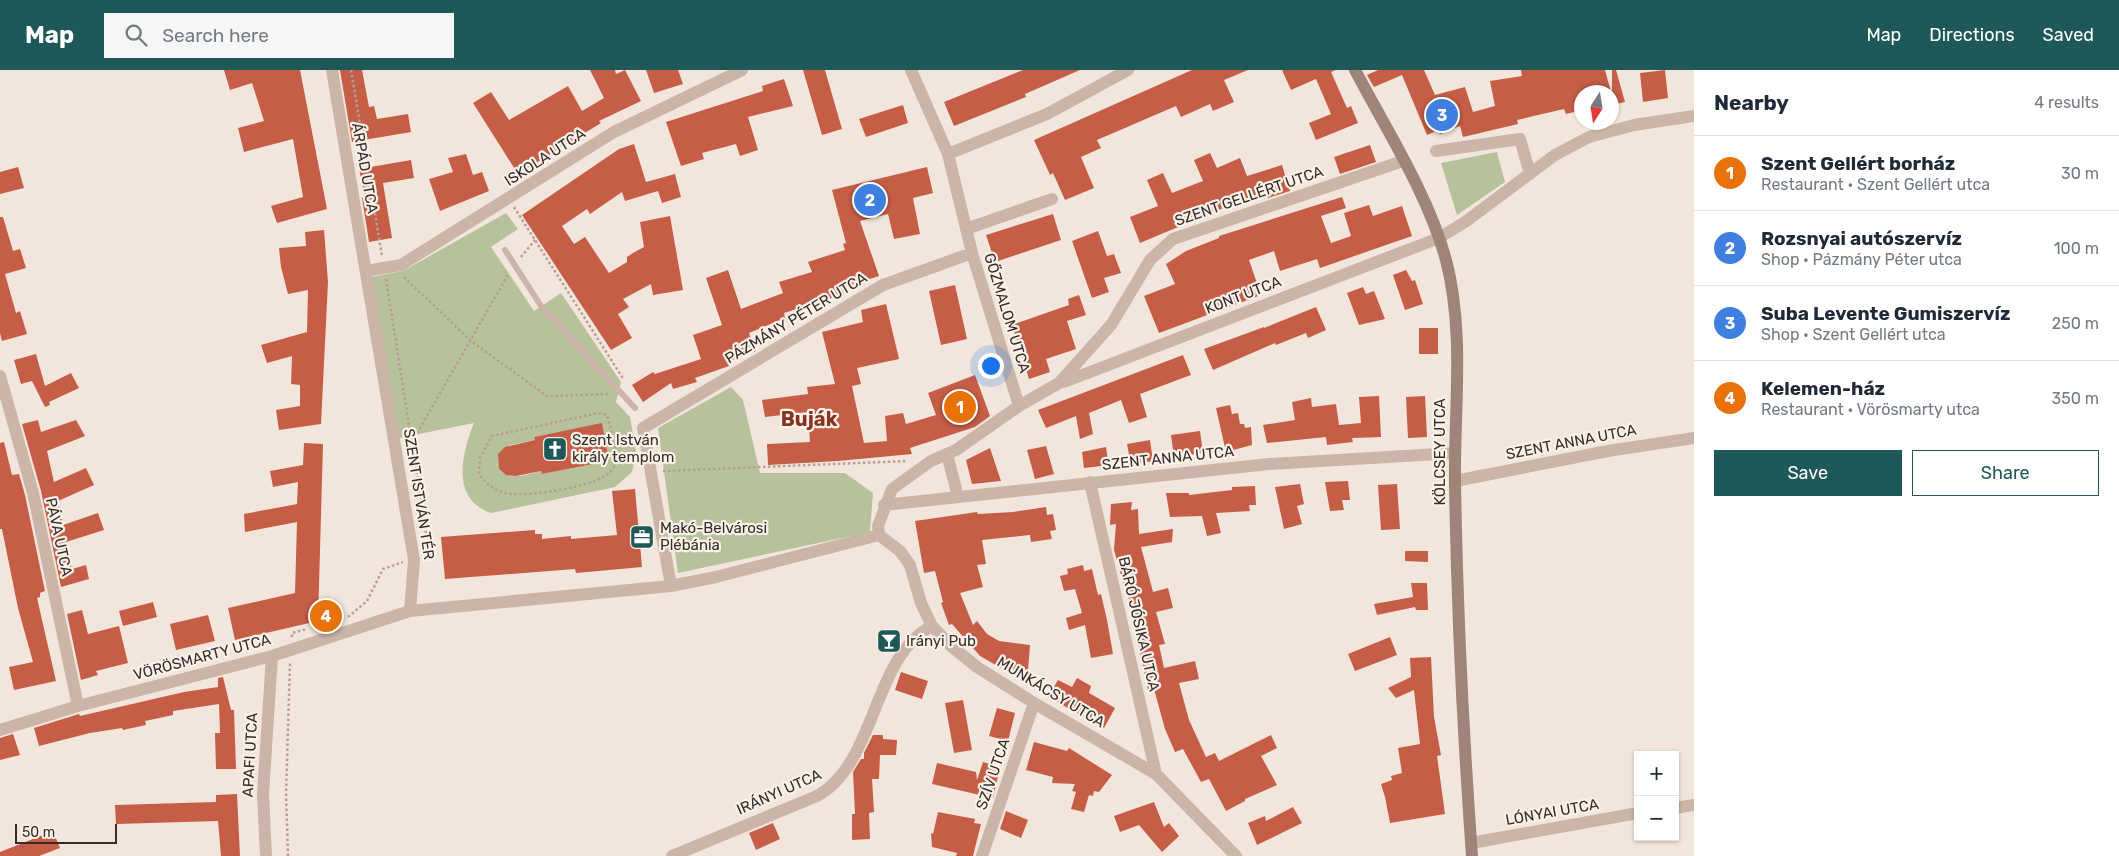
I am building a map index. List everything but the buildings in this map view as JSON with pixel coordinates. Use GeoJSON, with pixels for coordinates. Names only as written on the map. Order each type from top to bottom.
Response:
{"type":"FeatureCollection","features":[{"type":"Feature","properties":{"kind":"main road","name":"KÖLCSEY UTCA"},"geometry":{"type":"LineString","coordinates":[[1355,70],[1439,238],[1452,284],[1457,348],[1455,481],[1461,697],[1472,856]]}},
{"type":"Feature","properties":{"kind":"street","name":"ÁRPÁD UTCA"},"geometry":{"type":"LineString","coordinates":[[332,70],[366,271]]}},
{"type":"Feature","properties":{"kind":"street","name":"ISKOLA UTCA"},"geometry":{"type":"LineString","coordinates":[[366,271],[402,265],[614,132],[742,70]]}},
{"type":"Feature","properties":{"kind":"street","name":"GŐZMALOM UTCA"},"geometry":{"type":"LineString","coordinates":[[911,70],[948,154],[972,253],[1019,406]]}},
{"type":"Feature","properties":{"kind":"street"},"geometry":{"type":"LineString","coordinates":[[948,154],[1047,114],[1128,70]]}},
{"type":"Feature","properties":{"kind":"street"},"geometry":{"type":"LineString","coordinates":[[1439,238],[1465,222],[1555,155],[1589,137],[1634,125],[1694,116]]}},
{"type":"Feature","properties":{"kind":"street"},"geometry":{"type":"LineString","coordinates":[[1436,151],[1520,138],[1530,174]]}},
{"type":"Feature","properties":{"kind":"street","name":"SZENT GELLÉRT UTCA"},"geometry":{"type":"LineString","coordinates":[[884,505],[892,489],[931,461],[947,454],[1019,406],[1059,383],[1111,325],[1150,260],[1173,239],[1402,161]]}},
{"type":"Feature","properties":{"kind":"street"},"geometry":{"type":"LineString","coordinates":[[966,229],[1052,199]]}},
{"type":"Feature","properties":{"kind":"street","name":"KONT UTCA"},"geometry":{"type":"LineString","coordinates":[[1059,383],[1439,238]]}},
{"type":"Feature","properties":{"kind":"street","name":"PÁZMÁNY PÉTER UTCA"},"geometry":{"type":"LineString","coordinates":[[644,432],[883,285],[972,253]]}},
{"type":"Feature","properties":{"kind":"street","name":"SZENT ISTVÁN TÉR"},"geometry":{"type":"LineString","coordinates":[[366,271],[414,560],[410,611]]}},
{"type":"Feature","properties":{"kind":"street","name":"PÁVA UTCA"},"geometry":{"type":"LineString","coordinates":[[0,376],[33,493],[78,706]]}},
{"type":"Feature","properties":{"kind":"street"},"geometry":{"type":"LineString","coordinates":[[644,432],[671,586]]}},
{"type":"Feature","properties":{"kind":"street","name":"SZENT ANNA UTCA"},"geometry":{"type":"LineString","coordinates":[[1455,481],[1608,450],[1694,438]]}},
{"type":"Feature","properties":{"kind":"street","name":"SZENT ANNA UTCA"},"geometry":{"type":"LineString","coordinates":[[884,505],[1269,464],[1455,453]]}},
{"type":"Feature","properties":{"kind":"street"},"geometry":{"type":"LineString","coordinates":[[947,454],[958,497]]}},
{"type":"Feature","properties":{"kind":"street","name":"BÁRÓ JÓSIKA UTCA"},"geometry":{"type":"LineString","coordinates":[[1090,482],[1156,774]]}},
{"type":"Feature","properties":{"kind":"street"},"geometry":{"type":"LineString","coordinates":[[410,611],[671,586],[716,578],[878,535],[878,526],[884,505]]}},
{"type":"Feature","properties":{"kind":"street","name":"MUNKÁCSY UTCA"},"geometry":{"type":"LineString","coordinates":[[878,535],[900,551],[910,565],[921,603],[932,626],[951,646],[977,667],[1034,703],[1156,774],[1236,856]]}},
{"type":"Feature","properties":{"kind":"street","name":"VÖRÖSMARTY UTCA"},"geometry":{"type":"LineString","coordinates":[[0,730],[78,706],[272,656],[410,611]]}},
{"type":"Feature","properties":{"kind":"street","name":"IRÁNYI UTCA"},"geometry":{"type":"LineString","coordinates":[[672,856],[817,796],[835,784],[845,771],[874,714],[896,662],[914,637],[932,626]]}},
{"type":"Feature","properties":{"kind":"street","name":"APAFI UTCA"},"geometry":{"type":"LineString","coordinates":[[266,856],[264,794],[272,656]]}},
{"type":"Feature","properties":{"kind":"street","name":"SZÍV UTCA"},"geometry":{"type":"LineString","coordinates":[[982,856],[1034,703]]}},
{"type":"Feature","properties":{"kind":"street"},"geometry":{"type":"LineString","coordinates":[[1679,807],[1694,805]]}},
{"type":"Feature","properties":{"kind":"street","name":"LÓNYAI UTCA"},"geometry":{"type":"LineString","coordinates":[[1472,843],[1634,814]]}},
{"type":"Feature","properties":{"kind":"lane"},"geometry":{"type":"LineString","coordinates":[[505,250],[540,306],[635,408]]}},
{"type":"Feature","properties":{"kind":"path"},"geometry":{"type":"LineString","coordinates":[[509,199],[620,371],[626,386]]}},
{"type":"Feature","properties":{"kind":"path"},"geometry":{"type":"LineString","coordinates":[[411,443],[514,265],[536,239]]}},
{"type":"Feature","properties":{"kind":"path"},"geometry":{"type":"LineString","coordinates":[[394,267],[471,341],[547,396],[618,394]]}},
{"type":"Feature","properties":{"kind":"path"},"geometry":{"type":"LineString","coordinates":[[598,414],[608,415],[614,442],[618,459],[610,473],[593,482],[532,494],[510,494],[494,490],[479,474],[480,458],[492,436],[598,414]]}},
{"type":"Feature","properties":{"kind":"path"},"geometry":{"type":"LineString","coordinates":[[614,442],[644,432]]}},
{"type":"Feature","properties":{"kind":"path"},"geometry":{"type":"LineString","coordinates":[[651,471],[931,461]]}},
{"type":"Feature","properties":{"kind":"path"},"geometry":{"type":"LineString","coordinates":[[288,856],[286,794],[291,650]]}},
{"type":"Feature","properties":{"kind":"green space"},"geometry":{"type":"Polygon","coordinates":[[[1497,152],[1505,182],[1457,215],[1441,163],[1497,152]]]}},
{"type":"Feature","properties":{"kind":"green space"},"geometry":{"type":"Polygon","coordinates":[[[506,213],[518,229],[491,247],[534,311],[561,293],[621,382],[616,402],[630,417],[636,452],[632,472],[615,487],[491,513],[478,506],[469,497],[464,486],[463,461],[474,423],[399,438],[372,277],[403,271],[506,213]],[[602,424],[534,437],[535,440],[510,445],[498,454],[499,469],[503,473],[513,476],[541,471],[542,474],[609,461],[602,424]]]}},
{"type":"Feature","properties":{"kind":"green space"},"geometry":{"type":"Polygon","coordinates":[[[731,387],[743,400],[760,473],[845,473],[873,493],[870,532],[678,573],[658,428],[731,387]]]}},
{"type":"Feature","properties":{"kind":"place","name":"Suba Levente Gumiszervíz"},"geometry":{"type":"Point","coordinates":[1442,115]}},
{"type":"Feature","properties":{"kind":"place","name":"Rozsnyai autószervíz"},"geometry":{"type":"Point","coordinates":[870,200]}},
{"type":"Feature","properties":{"kind":"place","name":"Szent Gellért borház"},"geometry":{"type":"Point","coordinates":[960,407]}},
{"type":"Feature","properties":{"kind":"place","name":"Szent István király templom"},"geometry":{"type":"Point","coordinates":[555,449]}},
{"type":"Feature","properties":{"kind":"place","name":"Makó-Belvárosi Plébánia"},"geometry":{"type":"Point","coordinates":[642,537]}},
{"type":"Feature","properties":{"kind":"place","name":"Kelemen-ház"},"geometry":{"type":"Point","coordinates":[326,616]}},
{"type":"Feature","properties":{"kind":"place","name":"Irányi Pub"},"geometry":{"type":"Point","coordinates":[889,641]}},
{"type":"Feature","properties":{"kind":"district","name":"Buják"},"geometry":{"type":"Point","coordinates":[809,419]}}]}
